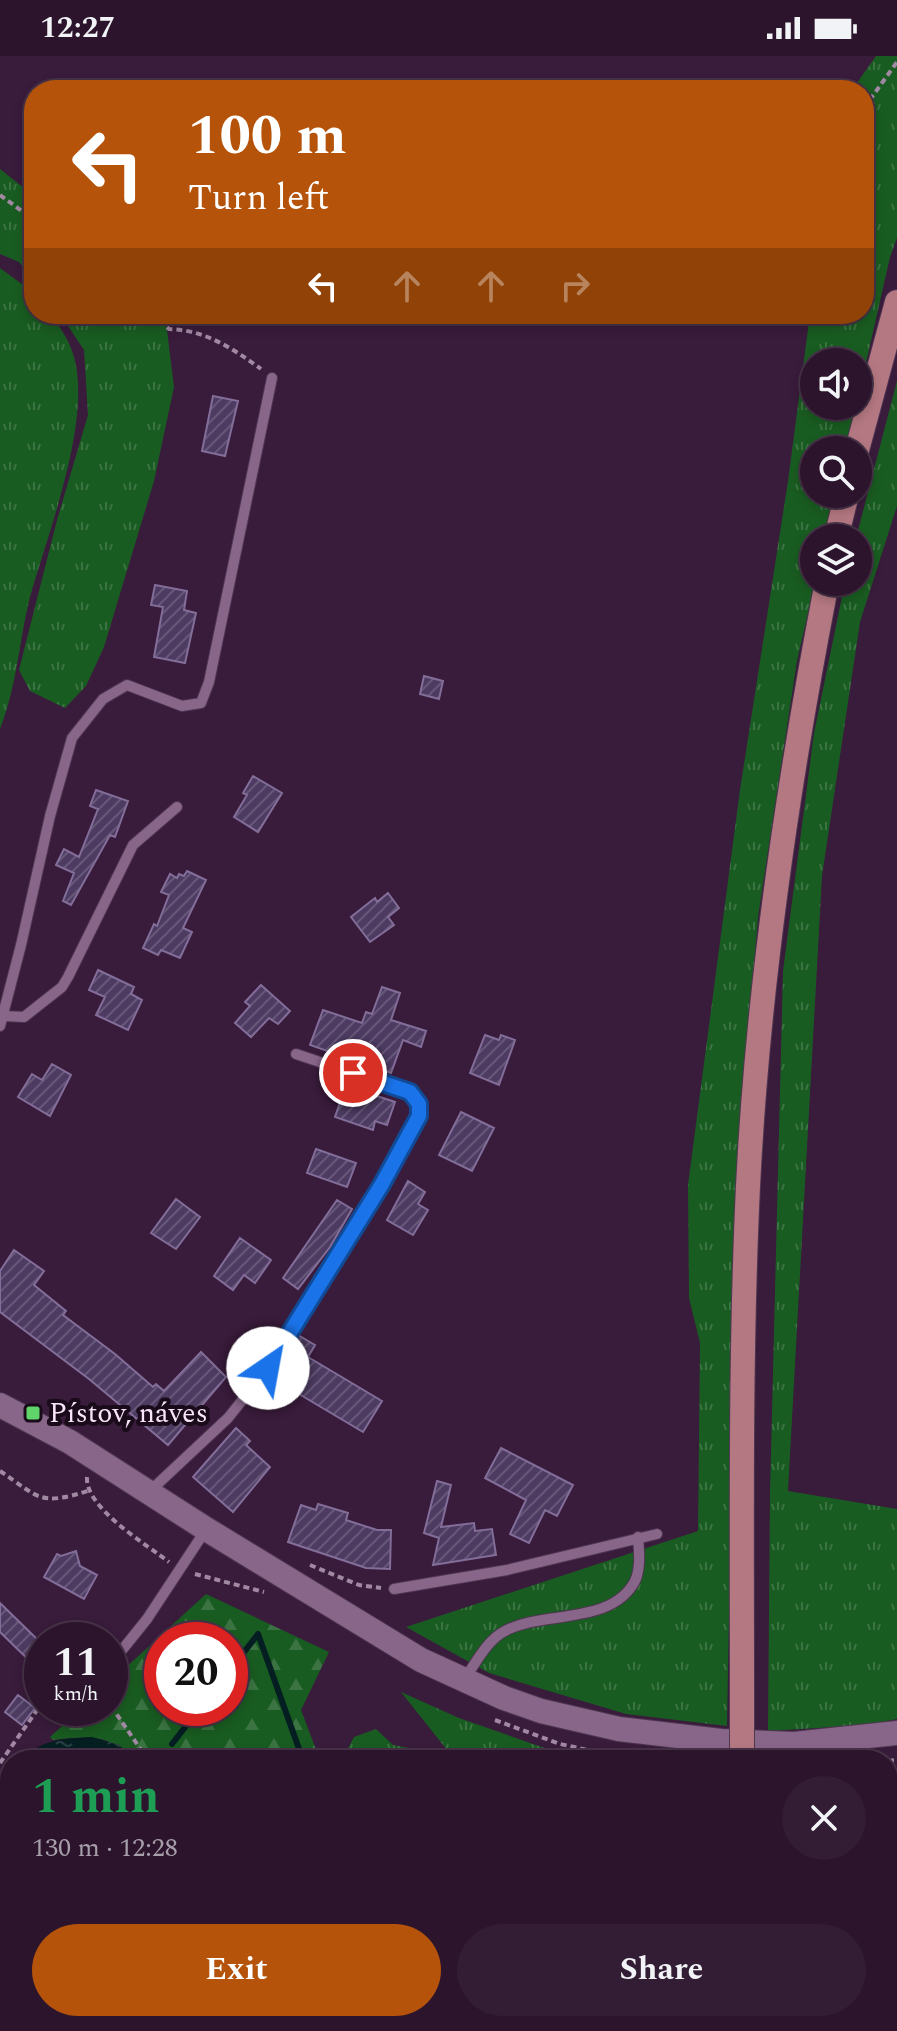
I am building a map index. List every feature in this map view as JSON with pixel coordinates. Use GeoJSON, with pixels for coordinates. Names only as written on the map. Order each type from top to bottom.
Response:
{"type":"FeatureCollection","features":[{"type":"Feature","properties":{"kind":"main road"},"geometry":{"type":"LineString","coordinates":[[860,436],[886,296]]}},
{"type":"Feature","properties":{"kind":"main road"},"geometry":{"type":"LineString","coordinates":[[742,1750],[742,1431],[748,1185],[778,866],[800,719],[824,596]]}},
{"type":"Feature","properties":{"kind":"street"},"geometry":{"type":"LineString","coordinates":[[6,1413],[91,1455],[421,1660],[463,1681],[541,1711],[619,1729],[721,1741],[794,1744],[897,1733]]}},
{"type":"Feature","properties":{"kind":"lane"},"geometry":{"type":"LineString","coordinates":[[177,807],[133,845],[62,987],[24,1017],[2,1021],[50,816],[72,738],[103,699],[127,685],[182,706],[201,703],[272,378]]}},
{"type":"Feature","properties":{"kind":"lane"},"geometry":{"type":"LineString","coordinates":[[149,1492],[228,1418],[268,1368],[375,1197],[419,1116],[419,1104],[410,1092],[296,1054]]}},
{"type":"Feature","properties":{"kind":"lane"},"geometry":{"type":"LineString","coordinates":[[128,1643],[206,1529]]}},
{"type":"Feature","properties":{"kind":"lane"},"geometry":{"type":"LineString","coordinates":[[394,1589],[507,1570],[657,1534]]}},
{"type":"Feature","properties":{"kind":"lane"},"geometry":{"type":"LineString","coordinates":[[463,1681],[502,1632],[523,1624],[608,1605],[622,1597],[635,1580],[639,1565],[638,1537]]}},
{"type":"Feature","properties":{"kind":"path"},"geometry":{"type":"LineString","coordinates":[[874,94],[897,62]]}},
{"type":"Feature","properties":{"kind":"path"},"geometry":{"type":"LineString","coordinates":[[0,195],[24,213]]}},
{"type":"Feature","properties":{"kind":"path"},"geometry":{"type":"LineString","coordinates":[[163,324],[169,329],[192,330],[237,352],[272,378]]}},
{"type":"Feature","properties":{"kind":"path"},"geometry":{"type":"LineString","coordinates":[[91,1455],[88,1491],[98,1506],[178,1569],[266,1593]]}},
{"type":"Feature","properties":{"kind":"path"},"geometry":{"type":"LineString","coordinates":[[0,1471],[42,1499],[54,1500],[88,1491]]}},
{"type":"Feature","properties":{"kind":"path"},"geometry":{"type":"LineString","coordinates":[[483,1715],[522,1732],[588,1750]]}},
{"type":"Feature","properties":{"kind":"path"},"geometry":{"type":"LineString","coordinates":[[9,1750],[26,1726]]}},
{"type":"Feature","properties":{"kind":"path"},"geometry":{"type":"LineString","coordinates":[[125,1726],[141,1750]]}},
{"type":"Feature","properties":{"kind":"green space"},"geometry":{"type":"Polygon","coordinates":[[[876,56],[897,56],[897,238],[869,348],[806,348],[809,324],[874,324],[874,80],[859,80],[876,56]]]}},
{"type":"Feature","properties":{"kind":"green space"},"geometry":{"type":"Polygon","coordinates":[[[0,169],[24,188],[24,268],[19,262],[0,254],[0,169]]]}},
{"type":"Feature","properties":{"kind":"green space"},"geometry":{"type":"Polygon","coordinates":[[[0,268],[24,286],[24,324],[57,324],[72,351],[78,383],[73,444],[66,477],[30,597],[14,680],[0,729],[0,268]]]}},
{"type":"Feature","properties":{"kind":"green space"},"geometry":{"type":"Polygon","coordinates":[[[67,324],[166,324],[174,387],[154,481],[104,647],[86,686],[65,708],[30,691],[19,670],[57,520],[88,415],[84,350],[67,324]]]}},
{"type":"Feature","properties":{"kind":"green space"},"geometry":{"type":"Polygon","coordinates":[[[897,381],[897,506],[872,584],[872,524],[860,524],[864,508],[872,508],[872,477],[897,381]]]}},
{"type":"Feature","properties":{"kind":"green space"},"geometry":{"type":"Polygon","coordinates":[[[800,390],[800,420],[853,420],[849,436],[800,436],[800,508],[833,508],[829,524],[800,524],[800,596],[812,596],[797,661],[758,917],[737,1170],[727,1726],[626,1714],[489,1673],[406,1627],[698,1531],[700,1343],[689,1298],[688,1185],[740,790],[800,390]]]}},
{"type":"Feature","properties":{"kind":"green space"},"geometry":{"type":"Polygon","coordinates":[[[842,596],[868,596],[860,622],[822,876],[788,1491],[897,1509],[897,1719],[867,1725],[768,1731],[770,1493],[783,971],[814,733],[842,596]]]}},
{"type":"Feature","properties":{"kind":"green space"},"geometry":{"type":"Polygon","coordinates":[[[206,1594],[329,1652],[301,1710],[316,1750],[121,1750],[96,1738],[53,1740],[50,1737],[62,1726],[128,1726],[128,1666],[144,1651],[144,1726],[248,1726],[248,1622],[175,1622],[206,1594]]]}},
{"type":"Feature","properties":{"kind":"green space"},"geometry":{"type":"Polygon","coordinates":[[[401,1692],[459,1718],[550,1750],[447,1750],[401,1692]]]}},
{"type":"Feature","properties":{"kind":"green space"},"geometry":{"type":"Polygon","coordinates":[[[376,1729],[393,1745],[412,1750],[347,1750],[354,1737],[376,1729]]]}},
{"type":"Feature","properties":{"kind":"water"},"geometry":{"type":"Polygon","coordinates":[[[92,1737],[120,1745],[123,1750],[34,1750],[62,1739],[92,1737]]]}},
{"type":"Feature","properties":{"kind":"building"},"geometry":{"type":"Polygon","coordinates":[[[213,396],[238,401],[225,456],[202,451],[213,396]]]}},
{"type":"Feature","properties":{"kind":"building"},"geometry":{"type":"Polygon","coordinates":[[[155,585],[187,591],[184,610],[196,613],[185,663],[154,657],[163,607],[151,605],[155,585]]]}},
{"type":"Feature","properties":{"kind":"building"},"geometry":{"type":"Polygon","coordinates":[[[424,676],[443,681],[439,699],[420,694],[424,676]]]}},
{"type":"Feature","properties":{"kind":"building"},"geometry":{"type":"Polygon","coordinates":[[[253,776],[282,793],[258,832],[234,817],[247,795],[243,793],[253,776]]]}},
{"type":"Feature","properties":{"kind":"building"},"geometry":{"type":"Polygon","coordinates":[[[96,790],[128,801],[115,837],[110,835],[71,905],[63,901],[74,873],[56,865],[64,849],[79,857],[98,809],[90,806],[96,790]]]}},
{"type":"Feature","properties":{"kind":"building"},"geometry":{"type":"Polygon","coordinates":[[[187,871],[206,880],[183,928],[192,932],[180,958],[161,950],[158,955],[143,948],[154,924],[157,926],[169,895],[161,892],[170,874],[177,878],[187,871]]]}},
{"type":"Feature","properties":{"kind":"building"},"geometry":{"type":"Polygon","coordinates":[[[388,893],[399,908],[388,917],[394,925],[370,942],[351,917],[375,898],[377,902],[388,893]]]}},
{"type":"Feature","properties":{"kind":"building"},"geometry":{"type":"Polygon","coordinates":[[[98,970],[134,987],[131,994],[142,1000],[128,1030],[96,1015],[105,997],[89,990],[98,970]]]}},
{"type":"Feature","properties":{"kind":"building"},"geometry":{"type":"Polygon","coordinates":[[[261,985],[290,1011],[278,1024],[269,1018],[251,1037],[235,1023],[250,1006],[245,1002],[261,985]]]}},
{"type":"Feature","properties":{"kind":"building"},"geometry":{"type":"Polygon","coordinates":[[[382,987],[400,993],[391,1020],[426,1031],[421,1047],[403,1040],[391,1073],[310,1045],[323,1010],[362,1023],[366,1012],[372,1014],[382,987]]]}},
{"type":"Feature","properties":{"kind":"building"},"geometry":{"type":"Polygon","coordinates":[[[485,1035],[499,1040],[501,1035],[515,1040],[499,1085],[470,1073],[485,1035]]]}},
{"type":"Feature","properties":{"kind":"building"},"geometry":{"type":"Polygon","coordinates":[[[52,1064],[71,1075],[50,1116],[18,1097],[32,1074],[42,1080],[52,1064]]]}},
{"type":"Feature","properties":{"kind":"building"},"geometry":{"type":"Polygon","coordinates":[[[344,1091],[366,1098],[368,1093],[395,1102],[387,1125],[375,1121],[373,1130],[335,1117],[344,1091]]]}},
{"type":"Feature","properties":{"kind":"building"},"geometry":{"type":"Polygon","coordinates":[[[461,1112],[494,1128],[472,1171],[439,1155],[461,1112]]]}},
{"type":"Feature","properties":{"kind":"building"},"geometry":{"type":"Polygon","coordinates":[[[316,1149],[356,1163],[347,1187],[307,1173],[316,1149]]]}},
{"type":"Feature","properties":{"kind":"building"},"geometry":{"type":"Polygon","coordinates":[[[408,1181],[425,1192],[418,1204],[428,1210],[413,1235],[387,1220],[408,1181]]]}},
{"type":"Feature","properties":{"kind":"building"},"geometry":{"type":"Polygon","coordinates":[[[176,1199],[200,1217],[176,1249],[151,1233],[176,1199]]]}},
{"type":"Feature","properties":{"kind":"building"},"geometry":{"type":"Polygon","coordinates":[[[337,1200],[352,1209],[330,1247],[298,1289],[283,1278],[337,1200]]]}},
{"type":"Feature","properties":{"kind":"building"},"geometry":{"type":"Polygon","coordinates":[[[240,1238],[271,1260],[255,1283],[244,1275],[233,1290],[214,1276],[240,1238]]]}},
{"type":"Feature","properties":{"kind":"building"},"geometry":{"type":"Polygon","coordinates":[[[14,1250],[44,1271],[34,1285],[66,1311],[63,1315],[153,1387],[156,1384],[164,1391],[201,1352],[226,1377],[168,1445],[89,1379],[0,1312],[0,1271],[14,1250]]]}},
{"type":"Feature","properties":{"kind":"building"},"geometry":{"type":"Polygon","coordinates":[[[298,1335],[315,1345],[308,1357],[382,1401],[363,1432],[272,1378],[298,1335]]]}},
{"type":"Feature","properties":{"kind":"building"},"geometry":{"type":"Polygon","coordinates":[[[236,1428],[250,1441],[246,1445],[270,1467],[233,1512],[193,1477],[236,1428]]]}},
{"type":"Feature","properties":{"kind":"building"},"geometry":{"type":"Polygon","coordinates":[[[501,1448],[573,1485],[557,1516],[545,1510],[529,1543],[510,1534],[526,1500],[485,1478],[501,1448]]]}},
{"type":"Feature","properties":{"kind":"building"},"geometry":{"type":"Polygon","coordinates":[[[437,1481],[451,1485],[441,1527],[474,1523],[475,1531],[492,1529],[496,1555],[433,1565],[439,1538],[424,1533],[437,1481]]]}},
{"type":"Feature","properties":{"kind":"building"},"geometry":{"type":"Polygon","coordinates":[[[318,1504],[348,1513],[346,1520],[377,1530],[391,1530],[390,1569],[366,1568],[288,1542],[301,1505],[316,1510],[318,1504]]]}},
{"type":"Feature","properties":{"kind":"building"},"geometry":{"type":"Polygon","coordinates":[[[76,1551],[80,1566],[97,1575],[84,1599],[44,1577],[57,1554],[61,1556],[76,1551]]]}},
{"type":"Feature","properties":{"kind":"building"},"geometry":{"type":"Polygon","coordinates":[[[0,1603],[24,1626],[24,1655],[0,1632],[0,1603]]]}},
{"type":"Feature","properties":{"kind":"building"},"geometry":{"type":"Polygon","coordinates":[[[18,1695],[24,1700],[22,1725],[5,1712],[18,1695]]]}},
{"type":"Feature","properties":{"kind":"waterway"},"geometry":{"type":"LineString","coordinates":[[258,1634],[299,1750]]}},
{"type":"Feature","properties":{"kind":"waterway"},"geometry":{"type":"LineString","coordinates":[[248,1647],[258,1634]]}},
{"type":"Feature","properties":{"kind":"waterway"},"geometry":{"type":"LineString","coordinates":[[172,1744],[186,1726]]}},
{"type":"Feature","properties":{"kind":"place","name":"Pístov, náves"},"geometry":{"type":"Point","coordinates":[33,1413]}},
{"type":"Feature","properties":{"kind":"route"},"geometry":{"type":"LineString","coordinates":[[268,1368],[382,1184],[419,1116],[419,1104],[410,1092],[353,1073]]}}]}
